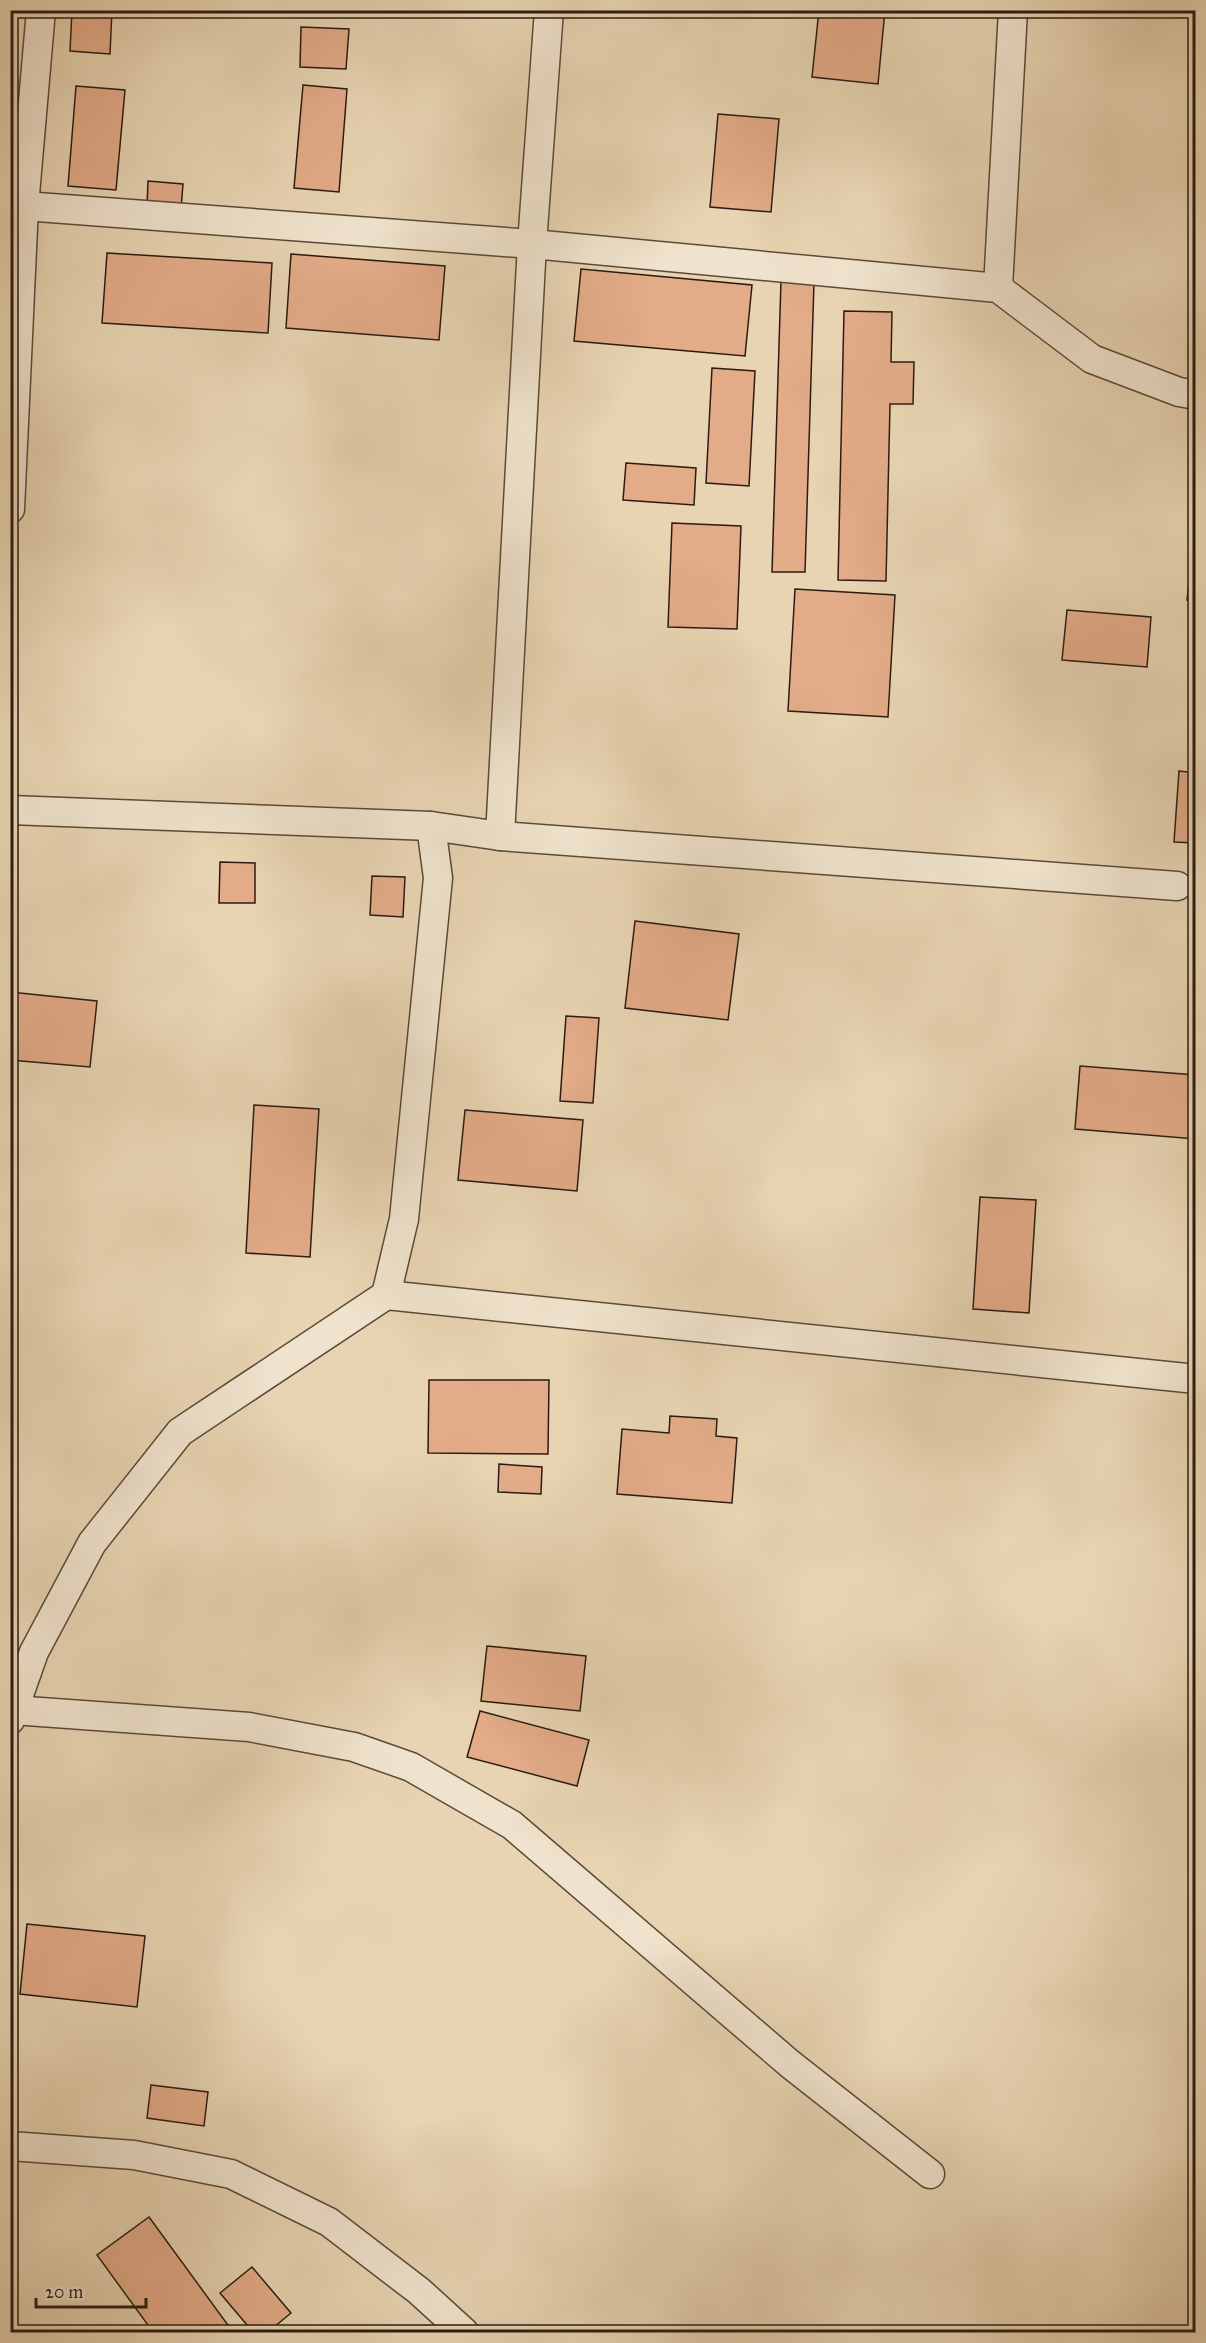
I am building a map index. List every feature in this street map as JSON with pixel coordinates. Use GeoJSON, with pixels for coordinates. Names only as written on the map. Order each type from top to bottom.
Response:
{"type":"FeatureCollection","features":[{"type":"Feature","properties":{"kind":"street"},"geometry":{"type":"LineString","coordinates":[[10,509],[24,206],[41,10]]}},
{"type":"Feature","properties":{"kind":"street"},"geometry":{"type":"LineString","coordinates":[[500,836],[532,244],[549,10]]}},
{"type":"Feature","properties":{"kind":"street"},"geometry":{"type":"LineString","coordinates":[[998,288],[1013,10]]}},
{"type":"Feature","properties":{"kind":"street"},"geometry":{"type":"LineString","coordinates":[[24,206],[532,244],[998,288],[1092,359],[1179,392],[1196,395]]}},
{"type":"Feature","properties":{"kind":"street"},"geometry":{"type":"LineString","coordinates":[[10,810],[431,826],[500,836],[1177,886]]}},
{"type":"Feature","properties":{"kind":"street"},"geometry":{"type":"LineString","coordinates":[[386,1295],[404,1219],[436,902],[438,878],[431,826]]}},
{"type":"Feature","properties":{"kind":"street"},"geometry":{"type":"LineString","coordinates":[[930,2174],[790,2064],[512,1825],[411,1767],[354,1747],[249,1728],[12,1715],[34,1652],[92,1542],[180,1432],[386,1295],[1196,1379]]}},
{"type":"Feature","properties":{"kind":"street"},"geometry":{"type":"LineString","coordinates":[[10,2146],[134,2155],[231,2174],[329,2222],[419,2291],[464,2332]]}},
{"type":"Feature","properties":{"kind":"building"},"geometry":{"type":"Polygon","coordinates":[[[72,10],[112,10],[110,54],[70,51],[72,10]]]}},
{"type":"Feature","properties":{"kind":"building"},"geometry":{"type":"Polygon","coordinates":[[[819,10],[885,10],[878,84],[812,77],[819,10]]]}},
{"type":"Feature","properties":{"kind":"building"},"geometry":{"type":"Polygon","coordinates":[[[301,27],[349,29],[346,69],[300,67],[301,27]]]}},
{"type":"Feature","properties":{"kind":"building"},"geometry":{"type":"Polygon","coordinates":[[[303,85],[347,89],[339,192],[294,188],[303,85]]]}},
{"type":"Feature","properties":{"kind":"building"},"geometry":{"type":"Polygon","coordinates":[[[76,86],[125,90],[116,190],[68,186],[76,86]]]}},
{"type":"Feature","properties":{"kind":"building"},"geometry":{"type":"Polygon","coordinates":[[[718,114],[779,119],[771,212],[710,207],[718,114]]]}},
{"type":"Feature","properties":{"kind":"building"},"geometry":{"type":"Polygon","coordinates":[[[148,181],[183,184],[181,209],[147,207],[148,181]]]}},
{"type":"Feature","properties":{"kind":"building"},"geometry":{"type":"Polygon","coordinates":[[[107,253],[272,263],[268,333],[102,323],[107,253]]]}},
{"type":"Feature","properties":{"kind":"building"},"geometry":{"type":"Polygon","coordinates":[[[291,254],[445,266],[439,340],[286,328],[291,254]]]}},
{"type":"Feature","properties":{"kind":"building"},"geometry":{"type":"Polygon","coordinates":[[[581,269],[752,285],[745,356],[574,341],[581,269]]]}},
{"type":"Feature","properties":{"kind":"building"},"geometry":{"type":"Polygon","coordinates":[[[781,281],[814,282],[805,572],[772,572],[781,281]]]}},
{"type":"Feature","properties":{"kind":"building"},"geometry":{"type":"Polygon","coordinates":[[[844,311],[892,312],[891,362],[914,362],[913,404],[890,404],[886,581],[838,580],[844,311]]]}},
{"type":"Feature","properties":{"kind":"building"},"geometry":{"type":"Polygon","coordinates":[[[712,368],[755,371],[749,486],[706,483],[712,368]]]}},
{"type":"Feature","properties":{"kind":"building"},"geometry":{"type":"Polygon","coordinates":[[[626,463],[696,468],[694,505],[623,500],[626,463]]]}},
{"type":"Feature","properties":{"kind":"building"},"geometry":{"type":"Polygon","coordinates":[[[672,523],[741,526],[737,629],[668,627],[672,523]]]}},
{"type":"Feature","properties":{"kind":"building"},"geometry":{"type":"Polygon","coordinates":[[[1192,554],[1196,555],[1196,601],[1187,600],[1192,554]]]}},
{"type":"Feature","properties":{"kind":"building"},"geometry":{"type":"Polygon","coordinates":[[[795,589],[895,595],[888,717],[788,711],[795,589]]]}},
{"type":"Feature","properties":{"kind":"building"},"geometry":{"type":"Polygon","coordinates":[[[1067,610],[1151,617],[1147,667],[1062,660],[1067,610]]]}},
{"type":"Feature","properties":{"kind":"building"},"geometry":{"type":"Polygon","coordinates":[[[1179,771],[1196,773],[1196,843],[1174,842],[1179,771]]]}},
{"type":"Feature","properties":{"kind":"building"},"geometry":{"type":"Polygon","coordinates":[[[220,862],[255,863],[255,903],[219,903],[220,862]]]}},
{"type":"Feature","properties":{"kind":"building"},"geometry":{"type":"Polygon","coordinates":[[[372,876],[405,877],[403,917],[370,915],[372,876]]]}},
{"type":"Feature","properties":{"kind":"building"},"geometry":{"type":"Polygon","coordinates":[[[635,921],[739,934],[728,1020],[625,1008],[635,921]]]}},
{"type":"Feature","properties":{"kind":"building"},"geometry":{"type":"Polygon","coordinates":[[[10,992],[97,1001],[90,1067],[10,1060],[10,992]]]}},
{"type":"Feature","properties":{"kind":"building"},"geometry":{"type":"Polygon","coordinates":[[[566,1016],[599,1018],[593,1103],[560,1101],[566,1016]]]}},
{"type":"Feature","properties":{"kind":"building"},"geometry":{"type":"Polygon","coordinates":[[[1080,1066],[1196,1075],[1196,1139],[1075,1129],[1080,1066]]]}},
{"type":"Feature","properties":{"kind":"building"},"geometry":{"type":"Polygon","coordinates":[[[254,1105],[319,1109],[310,1257],[246,1253],[254,1105]]]}},
{"type":"Feature","properties":{"kind":"building"},"geometry":{"type":"Polygon","coordinates":[[[465,1110],[583,1120],[577,1191],[458,1180],[465,1110]]]}},
{"type":"Feature","properties":{"kind":"building"},"geometry":{"type":"Polygon","coordinates":[[[980,1197],[1036,1200],[1029,1313],[973,1309],[980,1197]]]}},
{"type":"Feature","properties":{"kind":"building"},"geometry":{"type":"Polygon","coordinates":[[[429,1380],[549,1380],[548,1454],[428,1453],[429,1380]]]}},
{"type":"Feature","properties":{"kind":"building"},"geometry":{"type":"Polygon","coordinates":[[[670,1416],[717,1419],[716,1436],[737,1438],[732,1503],[617,1494],[622,1429],[669,1433],[670,1416]]]}},
{"type":"Feature","properties":{"kind":"building"},"geometry":{"type":"Polygon","coordinates":[[[499,1464],[542,1467],[541,1494],[498,1492],[499,1464]]]}},
{"type":"Feature","properties":{"kind":"building"},"geometry":{"type":"Polygon","coordinates":[[[487,1646],[586,1656],[580,1711],[481,1701],[487,1646]]]}},
{"type":"Feature","properties":{"kind":"building"},"geometry":{"type":"Polygon","coordinates":[[[480,1711],[589,1740],[577,1786],[467,1757],[480,1711]]]}},
{"type":"Feature","properties":{"kind":"building"},"geometry":{"type":"Polygon","coordinates":[[[27,1924],[145,1936],[137,2007],[20,1994],[27,1924]]]}},
{"type":"Feature","properties":{"kind":"building"},"geometry":{"type":"Polygon","coordinates":[[[151,2085],[208,2092],[204,2126],[147,2118],[151,2085]]]}},
{"type":"Feature","properties":{"kind":"building"},"geometry":{"type":"Polygon","coordinates":[[[149,2217],[233,2332],[153,2332],[97,2255],[149,2217]]]}},
{"type":"Feature","properties":{"kind":"building"},"geometry":{"type":"Polygon","coordinates":[[[252,2267],[291,2313],[268,2332],[253,2332],[220,2293],[252,2267]]]}}]}
